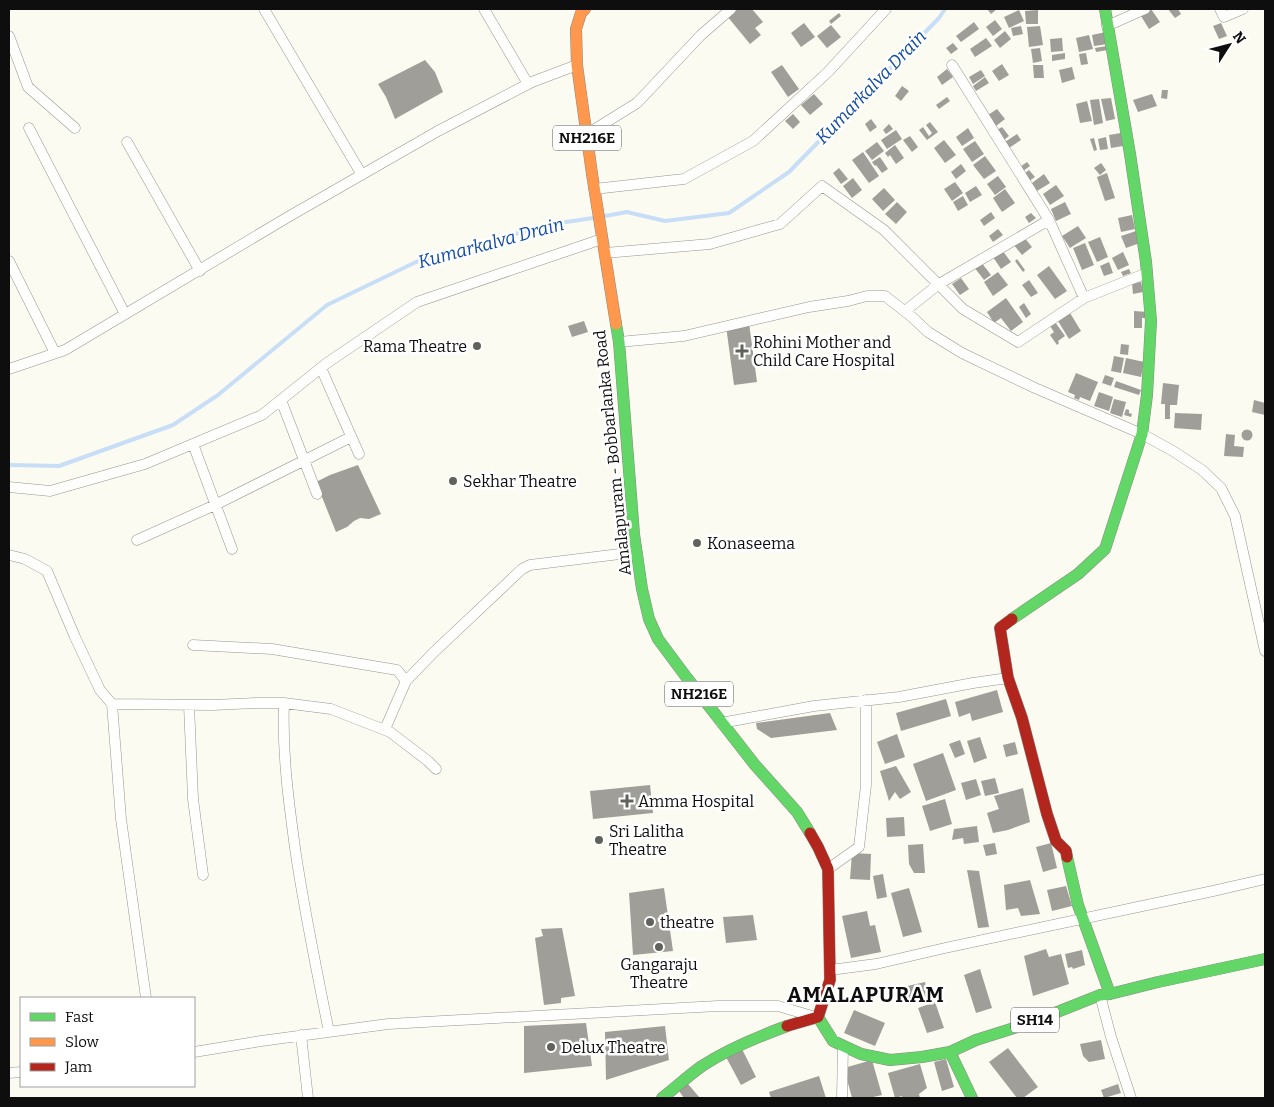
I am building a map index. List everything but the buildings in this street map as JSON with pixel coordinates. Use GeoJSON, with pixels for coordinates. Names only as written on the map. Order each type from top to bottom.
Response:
{"type":"FeatureCollection","features":[{"type":"Feature","properties":{"kind":"main road"},"geometry":{"type":"LineString","coordinates":[[1104,9],[1130,154],[1147,273],[1151,321],[1147,395],[1142,434],[1105,549],[1078,574],[1000,628],[1008,678],[1022,718],[1056,842],[1066,850],[1072,881],[1105,995]]}},
{"type":"Feature","properties":{"kind":"main road","name":"Amalapuram - Bobbarlanka Road"},"geometry":{"type":"LineString","coordinates":[[582,10],[576,29],[577,66],[594,188],[619,342],[636,552],[649,619],[658,639],[721,723],[797,812],[818,847],[828,869],[830,980],[818,1017]]}},
{"type":"Feature","properties":{"kind":"main road","name":"SH14"},"geometry":{"type":"LineString","coordinates":[[818,1017],[834,1041],[861,1054],[890,1060],[922,1056],[950,1052],[976,1040],[1027,1024],[1105,995],[1265,959]]}},
{"type":"Feature","properties":{"kind":"main road"},"geometry":{"type":"LineString","coordinates":[[662,1098],[700,1068],[738,1045],[797,1022],[818,1017]]}},
{"type":"Feature","properties":{"kind":"main road"},"geometry":{"type":"LineString","coordinates":[[950,1052],[972,1098]]}},
{"type":"Feature","properties":{"kind":"street"},"geometry":{"type":"LineString","coordinates":[[264,9],[362,175]]}},
{"type":"Feature","properties":{"kind":"street"},"geometry":{"type":"LineString","coordinates":[[484,9],[528,84]]}},
{"type":"Feature","properties":{"kind":"street"},"geometry":{"type":"LineString","coordinates":[[587,134],[637,103],[700,34],[731,9]]}},
{"type":"Feature","properties":{"kind":"street"},"geometry":{"type":"LineString","coordinates":[[594,188],[684,179],[753,141],[828,72],[886,9]]}},
{"type":"Feature","properties":{"kind":"street"},"geometry":{"type":"LineString","coordinates":[[1108,26],[1145,9]]}},
{"type":"Feature","properties":{"kind":"street"},"geometry":{"type":"LineString","coordinates":[[1220,9],[1224,18],[1243,9]]}},
{"type":"Feature","properties":{"kind":"street"},"geometry":{"type":"LineString","coordinates":[[9,36],[28,87],[75,128]]}},
{"type":"Feature","properties":{"kind":"street"},"geometry":{"type":"LineString","coordinates":[[952,65],[1049,220],[1084,298]]}},
{"type":"Feature","properties":{"kind":"street"},"geometry":{"type":"LineString","coordinates":[[9,369],[65,350],[438,131],[528,84],[577,66]]}},
{"type":"Feature","properties":{"kind":"street"},"geometry":{"type":"LineString","coordinates":[[29,128],[126,314]]}},
{"type":"Feature","properties":{"kind":"street"},"geometry":{"type":"LineString","coordinates":[[127,142],[200,271]]}},
{"type":"Feature","properties":{"kind":"street"},"geometry":{"type":"LineString","coordinates":[[605,253],[710,244],[780,224],[822,186],[884,230],[963,309],[1018,342],[1084,298],[1147,273]]}},
{"type":"Feature","properties":{"kind":"street"},"geometry":{"type":"LineString","coordinates":[[905,311],[939,284],[1049,220]]}},
{"type":"Feature","properties":{"kind":"street"},"geometry":{"type":"LineString","coordinates":[[9,487],[50,491],[145,464],[193,444],[262,415],[321,368],[417,302],[602,238]]}},
{"type":"Feature","properties":{"kind":"street"},"geometry":{"type":"LineString","coordinates":[[9,262],[55,354]]}},
{"type":"Feature","properties":{"kind":"street"},"geometry":{"type":"LineString","coordinates":[[619,342],[684,336],[809,307],[867,296],[885,296],[928,332],[962,353],[1035,388],[1142,434],[1202,470],[1221,488],[1235,516],[1265,652]]}},
{"type":"Feature","properties":{"kind":"street"},"geometry":{"type":"LineString","coordinates":[[321,368],[359,454]]}},
{"type":"Feature","properties":{"kind":"street"},"geometry":{"type":"LineString","coordinates":[[281,400],[317,494]]}},
{"type":"Feature","properties":{"kind":"street"},"geometry":{"type":"LineString","coordinates":[[137,540],[215,505],[352,437]]}},
{"type":"Feature","properties":{"kind":"street"},"geometry":{"type":"LineString","coordinates":[[193,444],[232,549]]}},
{"type":"Feature","properties":{"kind":"street"},"geometry":{"type":"LineString","coordinates":[[385,730],[406,680],[522,569],[530,565],[636,552]]}},
{"type":"Feature","properties":{"kind":"street"},"geometry":{"type":"LineString","coordinates":[[9,555],[25,559],[48,571],[74,637],[100,690],[112,704],[121,819],[146,997]]}},
{"type":"Feature","properties":{"kind":"street"},"geometry":{"type":"LineString","coordinates":[[193,645],[272,649],[396,670],[406,680]]}},
{"type":"Feature","properties":{"kind":"street"},"geometry":{"type":"LineString","coordinates":[[721,723],[805,707],[899,697],[973,682],[1008,678]]}},
{"type":"Feature","properties":{"kind":"street"},"geometry":{"type":"LineString","coordinates":[[828,869],[859,847],[866,785],[866,700]]}},
{"type":"Feature","properties":{"kind":"street"},"geometry":{"type":"LineString","coordinates":[[112,704],[284,703],[331,709],[390,732],[436,768]]}},
{"type":"Feature","properties":{"kind":"street"},"geometry":{"type":"LineString","coordinates":[[284,703],[283,734],[292,830],[305,911],[329,1032]]}},
{"type":"Feature","properties":{"kind":"street"},"geometry":{"type":"LineString","coordinates":[[189,705],[193,800],[203,876]]}},
{"type":"Feature","properties":{"kind":"street"},"geometry":{"type":"LineString","coordinates":[[830,970],[876,964],[1265,878]]}},
{"type":"Feature","properties":{"kind":"street"},"geometry":{"type":"LineString","coordinates":[[1105,995],[1111,1038],[1131,1098]]}},
{"type":"Feature","properties":{"kind":"street"},"geometry":{"type":"LineString","coordinates":[[195,1052],[388,1024],[718,1006],[778,1006],[818,1017]]}},
{"type":"Feature","properties":{"kind":"street"},"geometry":{"type":"LineString","coordinates":[[300,1036],[308,1098]]}},
{"type":"Feature","properties":{"kind":"street"},"geometry":{"type":"LineString","coordinates":[[842,1098],[844,1046]]}},
{"type":"Feature","properties":{"kind":"waterway","name":"Kumarkalva Drain"},"geometry":{"type":"LineString","coordinates":[[605,216],[627,212],[665,221],[729,213],[789,172],[939,18],[945,9]]}},
{"type":"Feature","properties":{"kind":"waterway","name":"Kumarkalva Drain"},"geometry":{"type":"LineString","coordinates":[[9,465],[59,466],[173,425],[218,395],[327,305],[416,262],[546,225],[593,218]]}},
{"type":"Feature","properties":{"kind":"traffic: fast"},"geometry":{"type":"LineString","coordinates":[[1012,619],[1078,574],[1105,549],[1142,434],[1147,395],[1151,321],[1146,262],[1105,9]]}},
{"type":"Feature","properties":{"kind":"traffic: fast"},"geometry":{"type":"LineString","coordinates":[[616,324],[634,534],[642,589],[649,619],[658,639],[687,678],[755,765],[797,812],[810,833]]}},
{"type":"Feature","properties":{"kind":"traffic: fast"},"geometry":{"type":"LineString","coordinates":[[1067,857],[1078,905],[1110,994]]}},
{"type":"Feature","properties":{"kind":"traffic: fast"},"geometry":{"type":"LineString","coordinates":[[818,1017],[833,1041],[861,1054],[890,1060],[922,1057],[950,1052],[976,1040],[1027,1024],[1100,995],[1265,959]]}},
{"type":"Feature","properties":{"kind":"traffic: fast"},"geometry":{"type":"LineString","coordinates":[[662,1098],[697,1070],[722,1054],[787,1026]]}},
{"type":"Feature","properties":{"kind":"traffic: fast"},"geometry":{"type":"LineString","coordinates":[[950,1052],[972,1098]]}},
{"type":"Feature","properties":{"kind":"traffic: slow"},"geometry":{"type":"LineString","coordinates":[[585,9],[581,13],[576,29],[577,65],[616,324]]}},
{"type":"Feature","properties":{"kind":"traffic: jam"},"geometry":{"type":"LineString","coordinates":[[1012,619],[1000,628],[1008,678],[1022,718],[1047,814],[1056,841],[1066,851],[1067,857]]}},
{"type":"Feature","properties":{"kind":"traffic: jam"},"geometry":{"type":"LineString","coordinates":[[787,1026],[818,1017],[830,980],[828,869],[810,833]]}},
{"type":"Feature","properties":{"kind":"place","name":"Rama Theatre"},"geometry":{"type":"Point","coordinates":[477,346]}},
{"type":"Feature","properties":{"kind":"place","name":"Rohini Mother and Child Care Hospital"},"geometry":{"type":"Point","coordinates":[742,351]}},
{"type":"Feature","properties":{"kind":"place","name":"Sekhar Theatre"},"geometry":{"type":"Point","coordinates":[453,481]}},
{"type":"Feature","properties":{"kind":"place","name":"Konaseema"},"geometry":{"type":"Point","coordinates":[697,543]}},
{"type":"Feature","properties":{"kind":"place","name":"Amma Hospital"},"geometry":{"type":"Point","coordinates":[627,801]}},
{"type":"Feature","properties":{"kind":"place","name":"Sri Lalitha Theatre"},"geometry":{"type":"Point","coordinates":[599,840]}},
{"type":"Feature","properties":{"kind":"place","name":"theatre"},"geometry":{"type":"Point","coordinates":[650,922]}},
{"type":"Feature","properties":{"kind":"place","name":"Gangaraju Theatre"},"geometry":{"type":"Point","coordinates":[659,947]}},
{"type":"Feature","properties":{"kind":"place","name":"Delux Theatre"},"geometry":{"type":"Point","coordinates":[551,1047]}},
{"type":"Feature","properties":{"kind":"district","name":"AMALAPURAM"},"geometry":{"type":"Point","coordinates":[866,995]}}]}
